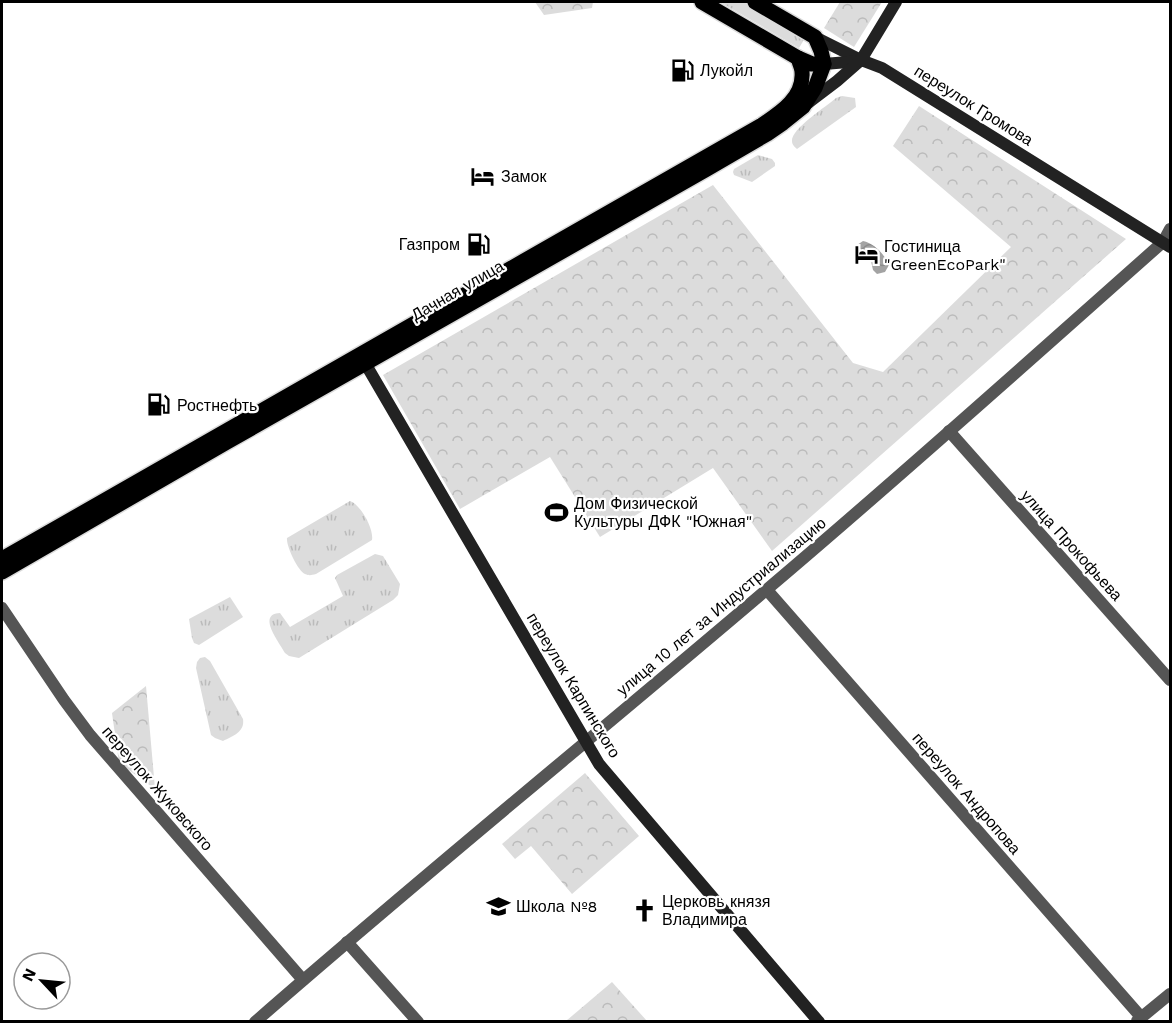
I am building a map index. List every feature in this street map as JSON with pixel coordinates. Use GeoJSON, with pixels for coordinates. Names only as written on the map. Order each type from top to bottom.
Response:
{"type":"FeatureCollection","features":[{"type":"Feature","properties":{"kind":"main road"},"geometry":{"type":"LineString","coordinates":[[702,2],[798,58],[812,64],[824,64]]}},
{"type":"Feature","properties":{"kind":"main road","name":"переулок Громова"},"geometry":{"type":"LineString","coordinates":[[755,2],[815,37]]}},
{"type":"Feature","properties":{"kind":"main road"},"geometry":{"type":"LineString","coordinates":[[797,105],[815,88],[824,64],[815,37]]}},
{"type":"Feature","properties":{"kind":"main road"},"geometry":{"type":"LineString","coordinates":[[797,105],[802,72],[798,58]]}},
{"type":"Feature","properties":{"kind":"main road","name":"Дачная улица"},"geometry":{"type":"LineString","coordinates":[[2,559],[122,496],[363,358],[717,164],[783,123],[797,105]]}},
{"type":"Feature","properties":{"kind":"main road","name":"Дачная улица"},"geometry":{"type":"LineString","coordinates":[[2,572],[122,496]]}},
{"type":"Feature","properties":{"kind":"street","name":"Дачная улица"},"geometry":{"type":"LineString","coordinates":[[797,105],[837,81],[861,60],[896,2]]}},
{"type":"Feature","properties":{"kind":"street","name":"переулок Громова"},"geometry":{"type":"LineString","coordinates":[[815,37],[882,68],[1167,244]]}},
{"type":"Feature","properties":{"kind":"street"},"geometry":{"type":"LineString","coordinates":[[824,64],[861,60]]}},
{"type":"Feature","properties":{"kind":"street","name":"улица 10 лет за Индустриализацию"},"geometry":{"type":"LineString","coordinates":[[256,1021],[767,590],[1167,244],[1170,229]]}},
{"type":"Feature","properties":{"kind":"street","name":"переулок Карпинского"},"geometry":{"type":"LineString","coordinates":[[363,358],[599,764],[819,1022]]}},
{"type":"Feature","properties":{"kind":"street","name":"улица Прокофьева"},"geometry":{"type":"LineString","coordinates":[[949,431],[1170,680]]}},
{"type":"Feature","properties":{"kind":"street","name":"переулок Андропова"},"geometry":{"type":"LineString","coordinates":[[767,590],[1139,1019]]}},
{"type":"Feature","properties":{"kind":"street","name":"переулок Жуковского"},"geometry":{"type":"LineString","coordinates":[[2,608],[90,735],[303,980]]}},
{"type":"Feature","properties":{"kind":"street"},"geometry":{"type":"LineString","coordinates":[[347,942],[418,1022]]}},
{"type":"Feature","properties":{"kind":"street"},"geometry":{"type":"LineString","coordinates":[[1139,1019],[1170,994]]}},
{"type":"Feature","properties":{"kind":"green space"},"geometry":{"type":"Polygon","coordinates":[[[535,2],[593,2],[592,8],[544,15],[535,2]]]}},
{"type":"Feature","properties":{"kind":"green space"},"geometry":{"type":"Polygon","coordinates":[[[720,2],[744,2],[805,38],[799,48],[720,2]]]}},
{"type":"Feature","properties":{"kind":"green space"},"geometry":{"type":"Polygon","coordinates":[[[840,2],[882,2],[854,47],[824,28],[840,2]]]}},
{"type":"Feature","properties":{"kind":"green space"},"geometry":{"type":"Polygon","coordinates":[[[842,96],[855,98],[856,107],[797,149],[792,141],[797,130],[836,98],[842,96]]]}},
{"type":"Feature","properties":{"kind":"green space"},"geometry":{"type":"Polygon","coordinates":[[[919,106],[1126,239],[772,551],[713,468],[600,537],[550,457],[460,509],[383,375],[713,185],[853,363],[883,372],[1011,247],[893,146],[919,106]]]}},
{"type":"Feature","properties":{"kind":"green space"},"geometry":{"type":"Polygon","coordinates":[[[758,155],[772,159],[775,166],[752,182],[734,175],[734,169],[758,155]]]}},
{"type":"Feature","properties":{"kind":"green space"},"geometry":{"type":"Polygon","coordinates":[[[350,501],[366,518],[372,540],[316,574],[305,574],[293,558],[287,538],[350,501]]]}},
{"type":"Feature","properties":{"kind":"green space"},"geometry":{"type":"Polygon","coordinates":[[[375,554],[383,556],[400,584],[398,595],[299,658],[285,653],[272,630],[270,618],[280,613],[290,627],[343,596],[335,578],[337,575],[375,554]]]}},
{"type":"Feature","properties":{"kind":"green space"},"geometry":{"type":"Polygon","coordinates":[[[230,597],[243,617],[199,645],[194,643],[189,619],[230,597]]]}},
{"type":"Feature","properties":{"kind":"green space"},"geometry":{"type":"Polygon","coordinates":[[[205,657],[210,661],[243,719],[240,730],[223,741],[211,735],[196,668],[200,658],[205,657]]]}},
{"type":"Feature","properties":{"kind":"green space"},"geometry":{"type":"Polygon","coordinates":[[[146,686],[155,789],[119,763],[112,713],[146,686]]]}},
{"type":"Feature","properties":{"kind":"green space"},"geometry":{"type":"Polygon","coordinates":[[[585,773],[639,836],[572,894],[531,846],[515,859],[502,844],[585,773]]]}},
{"type":"Feature","properties":{"kind":"green space"},"geometry":{"type":"Polygon","coordinates":[[[612,982],[647,1021],[566,1021],[612,982]]]}},
{"type":"Feature","properties":{"kind":"water"},"geometry":{"type":"Polygon","coordinates":[[[863,241],[875,247],[885,257],[889,265],[885,272],[877,274],[873,270],[871,261],[861,257],[862,251],[857,245],[863,241]]]}},
{"type":"Feature","properties":{"kind":"place","name":"Лукойл"},"geometry":{"type":"Point","coordinates":[682,70]}},
{"type":"Feature","properties":{"kind":"place","name":"Замок"},"geometry":{"type":"Point","coordinates":[483,176]}},
{"type":"Feature","properties":{"kind":"place","name":"Газпром"},"geometry":{"type":"Point","coordinates":[478,244]}},
{"type":"Feature","properties":{"kind":"place","name":"Гостиница \"GreenEcoPark\""},"geometry":{"type":"Point","coordinates":[866,255]}},
{"type":"Feature","properties":{"kind":"place","name":"Ростнефть"},"geometry":{"type":"Point","coordinates":[159,405]}},
{"type":"Feature","properties":{"kind":"place","name":"Дом Физической Культуры ДФК \"Южная\""},"geometry":{"type":"Point","coordinates":[556,512]}},
{"type":"Feature","properties":{"kind":"place","name":"Школа №8"},"geometry":{"type":"Point","coordinates":[498,906]}},
{"type":"Feature","properties":{"kind":"place","name":"Церковь князя Владимира"},"geometry":{"type":"Point","coordinates":[644,910]}}]}
